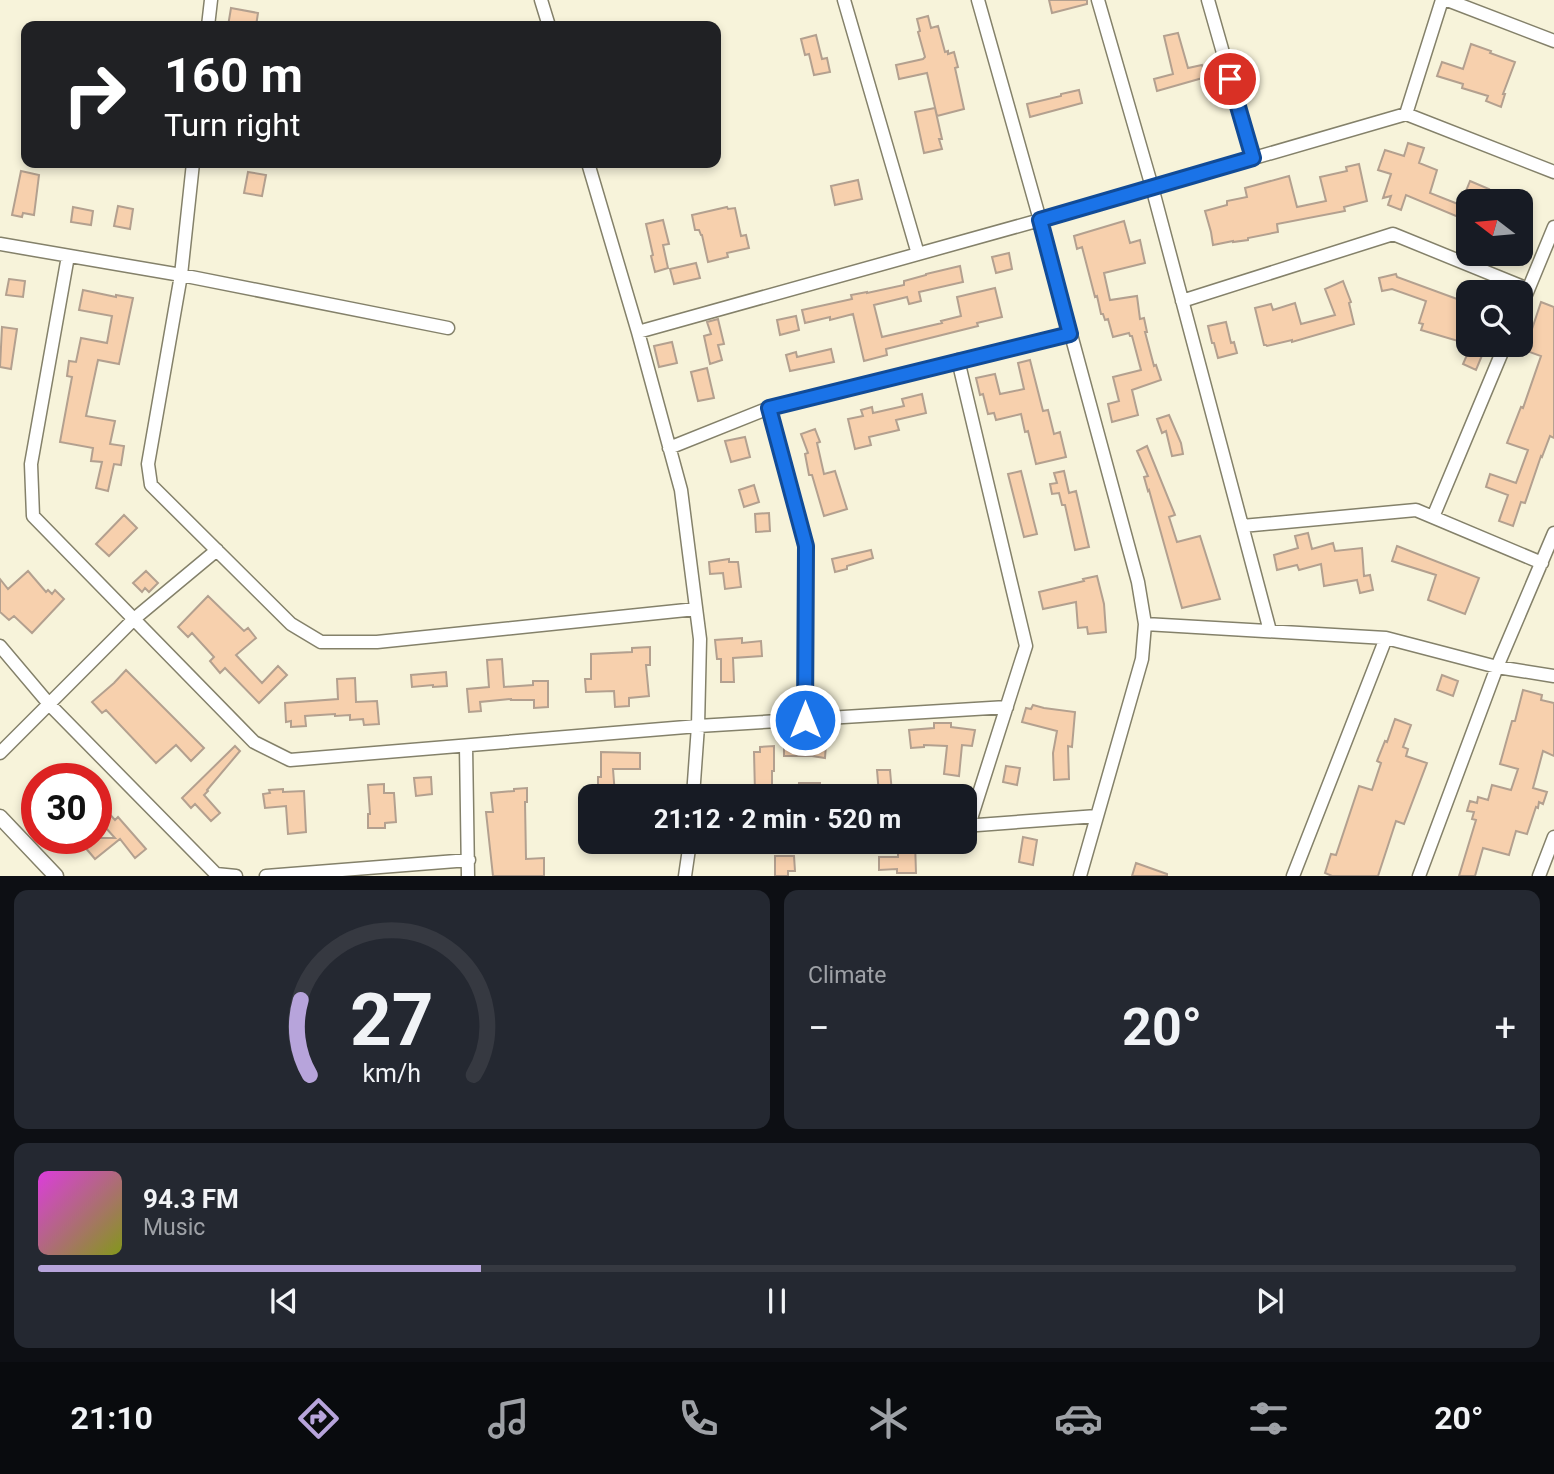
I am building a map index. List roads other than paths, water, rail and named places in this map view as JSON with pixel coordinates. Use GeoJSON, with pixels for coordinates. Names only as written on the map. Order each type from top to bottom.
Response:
{"type":"FeatureCollection","features":[{"type":"Feature","properties":{"kind":"street"},"geometry":{"type":"LineString","coordinates":[[209,21],[211,0]]}},
{"type":"Feature","properties":{"kind":"street"},"geometry":{"type":"LineString","coordinates":[[541,0],[547,21]]}},
{"type":"Feature","properties":{"kind":"street"},"geometry":{"type":"LineString","coordinates":[[844,0],[918,254]]}},
{"type":"Feature","properties":{"kind":"street"},"geometry":{"type":"LineString","coordinates":[[978,0],[1138,582],[1145,624],[1142,659],[1080,876]]}},
{"type":"Feature","properties":{"kind":"street"},"geometry":{"type":"LineString","coordinates":[[1098,0],[1152,187],[1270,631]]}},
{"type":"Feature","properties":{"kind":"street"},"geometry":{"type":"LineString","coordinates":[[1208,0],[1253,158]]}},
{"type":"Feature","properties":{"kind":"street"},"geometry":{"type":"LineString","coordinates":[[1406,114],[1445,0],[1553,38]]}},
{"type":"Feature","properties":{"kind":"street"},"geometry":{"type":"LineString","coordinates":[[638,332],[1406,114],[1554,172]]}},
{"type":"Feature","properties":{"kind":"street"},"geometry":{"type":"LineString","coordinates":[[192,168],[181,275],[148,464],[150,485],[291,624],[321,642],[377,642],[696,609]]}},
{"type":"Feature","properties":{"kind":"street"},"geometry":{"type":"LineString","coordinates":[[589,168],[681,490],[700,639],[694,784]]}},
{"type":"Feature","properties":{"kind":"street"},"geometry":{"type":"LineString","coordinates":[[1532,280],[1554,227]]}},
{"type":"Feature","properties":{"kind":"street"},"geometry":{"type":"LineString","coordinates":[[1182,301],[1393,234],[1506,280]]}},
{"type":"Feature","properties":{"kind":"street"},"geometry":{"type":"LineString","coordinates":[[0,244],[181,275],[448,328]]}},
{"type":"Feature","properties":{"kind":"street"},"geometry":{"type":"LineString","coordinates":[[68,256],[31,464],[33,516],[254,741],[290,760],[698,726],[1007,707]]}},
{"type":"Feature","properties":{"kind":"street"},"geometry":{"type":"LineString","coordinates":[[670,448],[769,408],[1070,334]]}},
{"type":"Feature","properties":{"kind":"street"},"geometry":{"type":"LineString","coordinates":[[1433,517],[1500,357]]}},
{"type":"Feature","properties":{"kind":"street"},"geometry":{"type":"LineString","coordinates":[[958,360],[1026,646],[977,796]]}},
{"type":"Feature","properties":{"kind":"street"},"geometry":{"type":"LineString","coordinates":[[769,408],[806,546],[805,720]]}},
{"type":"Feature","properties":{"kind":"street"},"geometry":{"type":"LineString","coordinates":[[1242,526],[1416,510],[1542,563]]}},
{"type":"Feature","properties":{"kind":"street"},"geometry":{"type":"LineString","coordinates":[[1419,876],[1497,667],[1554,533]]}},
{"type":"Feature","properties":{"kind":"street"},"geometry":{"type":"LineString","coordinates":[[0,753],[134,619],[216,550]]}},
{"type":"Feature","properties":{"kind":"street"},"geometry":{"type":"LineString","coordinates":[[1145,624],[1386,638],[1497,667],[1554,676]]}},
{"type":"Feature","properties":{"kind":"street"},"geometry":{"type":"LineString","coordinates":[[1293,876],[1386,638]]}},
{"type":"Feature","properties":{"kind":"street"},"geometry":{"type":"LineString","coordinates":[[0,646],[49,704],[216,874],[236,876]]}},
{"type":"Feature","properties":{"kind":"street"},"geometry":{"type":"LineString","coordinates":[[466,746],[468,876]]}},
{"type":"Feature","properties":{"kind":"street"},"geometry":{"type":"LineString","coordinates":[[977,825],[1097,816]]}},
{"type":"Feature","properties":{"kind":"street"},"geometry":{"type":"LineString","coordinates":[[0,817],[56,876]]}},
{"type":"Feature","properties":{"kind":"street"},"geometry":{"type":"LineString","coordinates":[[1539,876],[1554,837]]}},
{"type":"Feature","properties":{"kind":"street"},"geometry":{"type":"LineString","coordinates":[[685,876],[688,854]]}},
{"type":"Feature","properties":{"kind":"street"},"geometry":{"type":"LineString","coordinates":[[266,876],[468,860]]}}]}
